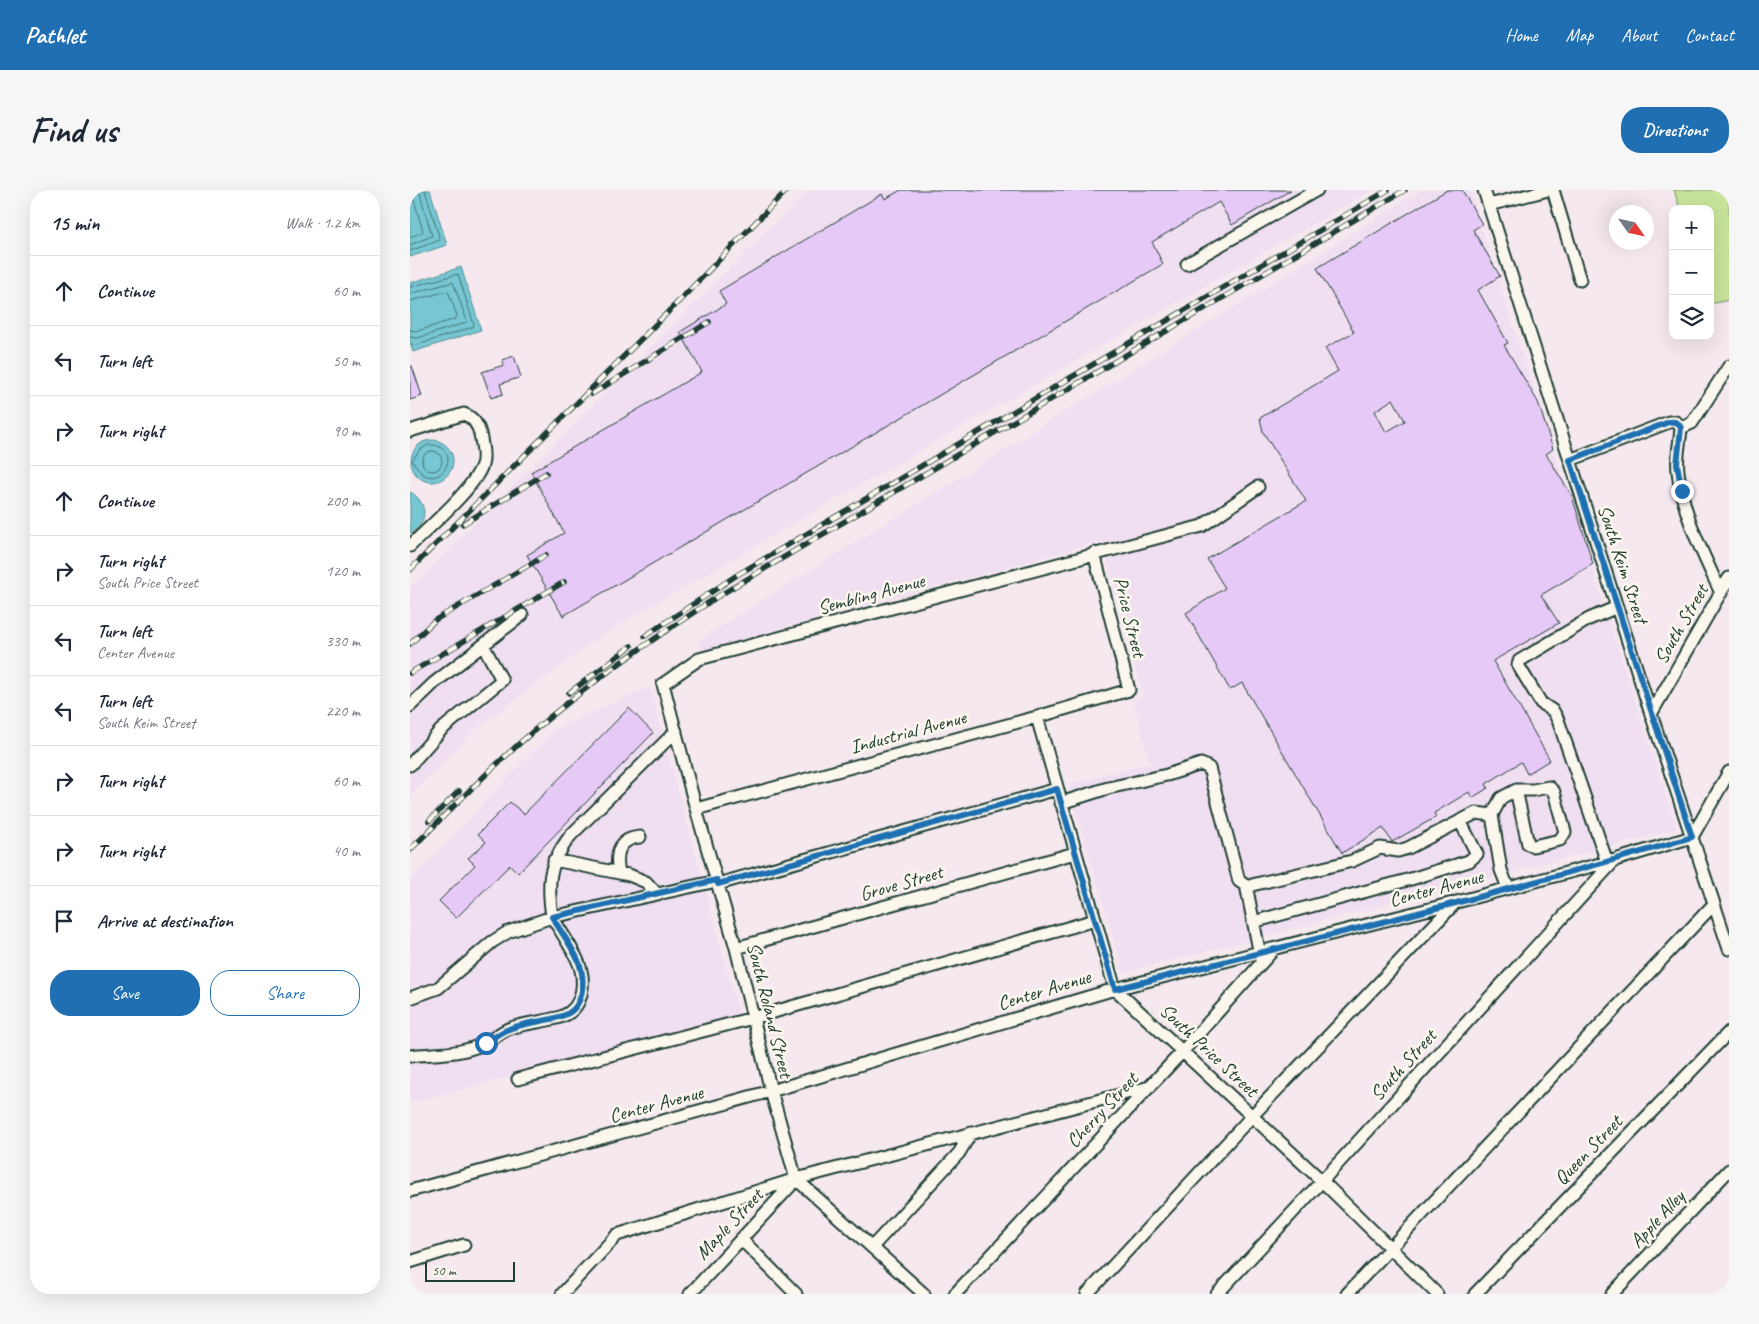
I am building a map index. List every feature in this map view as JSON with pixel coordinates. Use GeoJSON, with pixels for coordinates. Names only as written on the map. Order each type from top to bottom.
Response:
{"type":"FeatureCollection","features":[{"type":"Feature","properties":{"kind":"street"},"geometry":{"type":"LineString","coordinates":[[1187,264],[1317,190]]}},
{"type":"Feature","properties":{"kind":"street","name":"South Keim Street"},"geometry":{"type":"LineString","coordinates":[[1484,190],[1651,714],[1729,949]]}},
{"type":"Feature","properties":{"kind":"street"},"geometry":{"type":"LineString","coordinates":[[1489,205],[1548,190]]}},
{"type":"Feature","properties":{"kind":"street"},"geometry":{"type":"LineString","coordinates":[[1554,190],[1580,280]]}},
{"type":"Feature","properties":{"kind":"street"},"geometry":{"type":"LineString","coordinates":[[1681,428],[1692,423],[1729,366]]}},
{"type":"Feature","properties":{"kind":"street"},"geometry":{"type":"LineString","coordinates":[[410,431],[464,414],[470,417],[478,426],[483,457],[483,464],[469,487],[410,546]]}},
{"type":"Feature","properties":{"kind":"street"},"geometry":{"type":"LineString","coordinates":[[1570,460],[1669,422],[1675,421],[1679,424],[1681,428],[1677,464],[1682,491],[1699,546],[1721,592]]}},
{"type":"Feature","properties":{"kind":"street","name":"Sembling Avenue"},"geometry":{"type":"LineString","coordinates":[[663,684],[699,660],[1094,553],[1202,526],[1258,487]]}},
{"type":"Feature","properties":{"kind":"street","name":"Price Street"},"geometry":{"type":"LineString","coordinates":[[1094,553],[1129,690]]}},
{"type":"Feature","properties":{"kind":"street","name":"South Street"},"geometry":{"type":"LineString","coordinates":[[1651,714],[1729,578]]}},
{"type":"Feature","properties":{"kind":"street"},"geometry":{"type":"LineString","coordinates":[[1611,861],[1558,720],[1553,711],[1540,703],[1518,665],[1519,661],[1589,620],[1617,607]]}},
{"type":"Feature","properties":{"kind":"street"},"geometry":{"type":"LineString","coordinates":[[410,706],[434,683],[522,614]]}},
{"type":"Feature","properties":{"kind":"street"},"geometry":{"type":"LineString","coordinates":[[410,765],[441,730],[502,680],[483,645]]}},
{"type":"Feature","properties":{"kind":"street","name":"South Roland Street"},"geometry":{"type":"LineString","coordinates":[[663,684],[736,948],[771,1091],[796,1179]]}},
{"type":"Feature","properties":{"kind":"street","name":"Industrial Avenue"},"geometry":{"type":"LineString","coordinates":[[696,808],[1037,717],[1129,690]]}},
{"type":"Feature","properties":{"kind":"street"},"geometry":{"type":"LineString","coordinates":[[1037,717],[1115,989]]}},
{"type":"Feature","properties":{"kind":"street"},"geometry":{"type":"LineString","coordinates":[[410,1056],[458,1053],[486,1043],[510,1028],[564,1016],[579,1003],[583,980],[578,961],[552,917],[549,879],[554,860],[570,836],[676,731]]}},
{"type":"Feature","properties":{"kind":"street"},"geometry":{"type":"LineString","coordinates":[[1061,803],[1108,788],[1201,764],[1208,768],[1212,779],[1239,881],[1249,888]]}},
{"type":"Feature","properties":{"kind":"street"},"geometry":{"type":"LineString","coordinates":[[1692,837],[1729,772]]}},
{"type":"Feature","properties":{"kind":"street"},"geometry":{"type":"LineString","coordinates":[[1508,888],[1501,870],[1492,815],[1501,798],[1516,790],[1533,790],[1549,787],[1554,792],[1565,832],[1560,840],[1533,846],[1528,844],[1516,790]]}},
{"type":"Feature","properties":{"kind":"street"},"geometry":{"type":"LineString","coordinates":[[410,998],[438,988],[492,942],[508,932],[552,917],[717,882],[1057,789]]}},
{"type":"Feature","properties":{"kind":"street"},"geometry":{"type":"LineString","coordinates":[[1260,958],[1247,890],[1252,885],[1352,861],[1380,848],[1398,851],[1408,848],[1476,813],[1492,815]]}},
{"type":"Feature","properties":{"kind":"street"},"geometry":{"type":"LineString","coordinates":[[1252,922],[1411,879],[1469,861],[1477,854],[1460,821]]}},
{"type":"Feature","properties":{"kind":"street"},"geometry":{"type":"LineString","coordinates":[[619,873],[617,856],[620,849],[629,840],[640,837]]}},
{"type":"Feature","properties":{"kind":"street","name":"Center Avenue"},"geometry":{"type":"LineString","coordinates":[[410,1191],[771,1091],[1115,989],[1260,958],[1274,949],[1611,861],[1692,837]]}},
{"type":"Feature","properties":{"kind":"street","name":"Grove Street"},"geometry":{"type":"LineString","coordinates":[[736,948],[1076,853]]}},
{"type":"Feature","properties":{"kind":"street"},"geometry":{"type":"LineString","coordinates":[[554,860],[619,873],[646,882],[657,894]]}},
{"type":"Feature","properties":{"kind":"street","name":"South Street"},"geometry":{"type":"LineString","coordinates":[[1217,1294],[1322,1181],[1611,861]]}},
{"type":"Feature","properties":{"kind":"street"},"geometry":{"type":"LineString","coordinates":[[1087,1294],[1252,1116],[1457,902]]}},
{"type":"Feature","properties":{"kind":"street"},"geometry":{"type":"LineString","coordinates":[[1346,1294],[1714,904]]}},
{"type":"Feature","properties":{"kind":"street"},"geometry":{"type":"LineString","coordinates":[[518,1079],[753,1018],[1095,920]]}},
{"type":"Feature","properties":{"kind":"street","name":"Cherry Street"},"geometry":{"type":"LineString","coordinates":[[955,1294],[1182,1052],[1260,958]]}},
{"type":"Feature","properties":{"kind":"street","name":"South Price Street"},"geometry":{"type":"LineString","coordinates":[[1115,989],[1322,1181],[1437,1294]]}},
{"type":"Feature","properties":{"kind":"street","name":"Queen Street"},"geometry":{"type":"LineString","coordinates":[[1475,1294],[1729,1032]]}},
{"type":"Feature","properties":{"kind":"street"},"geometry":{"type":"LineString","coordinates":[[562,1294],[617,1235],[796,1179],[1150,1086]]}},
{"type":"Feature","properties":{"kind":"street"},"geometry":{"type":"LineString","coordinates":[[872,1247],[959,1153],[971,1133]]}},
{"type":"Feature","properties":{"kind":"street","name":"Apple Alley"},"geometry":{"type":"LineString","coordinates":[[1612,1294],[1729,1170]]}},
{"type":"Feature","properties":{"kind":"street"},"geometry":{"type":"LineString","coordinates":[[796,1179],[924,1294]]}},
{"type":"Feature","properties":{"kind":"street","name":"Maple Street"},"geometry":{"type":"LineString","coordinates":[[690,1294],[796,1179]]}},
{"type":"Feature","properties":{"kind":"street"},"geometry":{"type":"LineString","coordinates":[[741,1239],[796,1294]]}},
{"type":"Feature","properties":{"kind":"street"},"geometry":{"type":"LineString","coordinates":[[410,1262],[464,1245]]}},
{"type":"Feature","properties":{"kind":"shaded area"},"geometry":{"type":"Polygon","coordinates":[[[808,190],[1372,190],[605,633],[476,729],[410,796],[410,588],[808,190]]]}},
{"type":"Feature","properties":{"kind":"shaded area"},"geometry":{"type":"Polygon","coordinates":[[[1422,190],[1469,190],[1677,829],[1123,973],[1068,784],[1150,763],[1133,700],[1143,696],[1103,541],[703,650],[698,640],[1422,190]]]}},
{"type":"Feature","properties":{"kind":"shaded area"},"geometry":{"type":"Polygon","coordinates":[[[650,687],[740,1018],[410,1103],[410,881],[553,730],[650,687]]]}},
{"type":"Feature","properties":{"kind":"green space"},"geometry":{"type":"Polygon","coordinates":[[[1674,190],[1729,190],[1729,300],[1714,303],[1714,205],[1679,205],[1674,190]]]}},
{"type":"Feature","properties":{"kind":"water"},"geometry":{"type":"Polygon","coordinates":[[[410,190],[430,190],[447,245],[410,257],[410,190]]]}},
{"type":"Feature","properties":{"kind":"water"},"geometry":{"type":"Polygon","coordinates":[[[461,267],[481,330],[413,352],[410,342],[410,283],[461,267]]]}},
{"type":"Feature","properties":{"kind":"water"},"geometry":{"type":"Polygon","coordinates":[[[428,440],[436,440],[447,446],[453,461],[447,476],[436,482],[428,482],[417,476],[411,465],[411,457],[417,446],[428,440]]]}},
{"type":"Feature","properties":{"kind":"water"},"geometry":{"type":"Polygon","coordinates":[[[410,492],[420,501],[424,512],[421,524],[410,533],[410,492]]]}},
{"type":"Feature","properties":{"kind":"building"},"geometry":{"type":"Polygon","coordinates":[[[901,190],[1291,190],[1232,225],[1219,202],[1152,242],[1163,264],[563,616],[527,555],[564,533],[531,472],[702,372],[680,332],[726,304],[719,291],[882,194],[885,199],[901,190]]]}},
{"type":"Feature","properties":{"kind":"building"},"geometry":{"type":"Polygon","coordinates":[[[1447,190],[1462,190],[1482,224],[1473,230],[1500,276],[1478,290],[1508,343],[1504,345],[1538,402],[1553,449],[1546,454],[1572,496],[1593,564],[1541,595],[1559,623],[1493,661],[1550,760],[1527,774],[1521,762],[1486,784],[1488,788],[1472,798],[1469,792],[1434,813],[1436,817],[1392,842],[1383,828],[1342,853],[1242,683],[1230,690],[1186,613],[1225,588],[1207,559],[1306,501],[1263,432],[1260,418],[1338,371],[1325,348],[1354,332],[1317,268],[1447,190]],[[1393,399],[1375,411],[1386,432],[1405,421],[1393,399]]]}},
{"type":"Feature","properties":{"kind":"building"},"geometry":{"type":"Polygon","coordinates":[[[514,356],[521,377],[500,384],[503,394],[491,398],[482,372],[504,365],[502,360],[514,356]]]}},
{"type":"Feature","properties":{"kind":"building"},"geometry":{"type":"Polygon","coordinates":[[[410,366],[412,366],[422,396],[410,400],[410,366]]]}},
{"type":"Feature","properties":{"kind":"building"},"geometry":{"type":"Polygon","coordinates":[[[629,708],[653,733],[518,873],[510,865],[456,918],[439,901],[475,865],[468,858],[486,842],[478,834],[510,802],[524,814],[629,708]]]}},
{"type":"Feature","properties":{"kind":"railway"},"geometry":{"type":"LineString","coordinates":[[410,570],[682,298],[787,190]]}},
{"type":"Feature","properties":{"kind":"railway"},"geometry":{"type":"LineString","coordinates":[[645,636],[737,575],[1388,190]]}},
{"type":"Feature","properties":{"kind":"railway"},"geometry":{"type":"LineString","coordinates":[[410,850],[485,775],[544,722],[622,662],[700,608],[1405,190]]}},
{"type":"Feature","properties":{"kind":"railway"},"geometry":{"type":"LineString","coordinates":[[592,394],[709,322]]}},
{"type":"Feature","properties":{"kind":"railway"},"geometry":{"type":"LineString","coordinates":[[463,524],[546,473]]}},
{"type":"Feature","properties":{"kind":"railway"},"geometry":{"type":"LineString","coordinates":[[410,644],[435,620],[546,555]]}},
{"type":"Feature","properties":{"kind":"railway"},"geometry":{"type":"LineString","coordinates":[[410,673],[564,582]]}},
{"type":"Feature","properties":{"kind":"railway"},"geometry":{"type":"LineString","coordinates":[[569,693],[631,646]]}},
{"type":"Feature","properties":{"kind":"railway"},"geometry":{"type":"LineString","coordinates":[[429,821],[459,791]]}},
{"type":"Feature","properties":{"kind":"route"},"geometry":{"type":"LineString","coordinates":[[486,1043],[510,1028],[564,1016],[579,1003],[583,980],[578,961],[552,917],[717,880],[718,884],[1057,789],[1115,989],[1457,902],[1615,860],[1692,837],[1570,460],[1675,421],[1681,428],[1677,464],[1682,491]]}}]}
